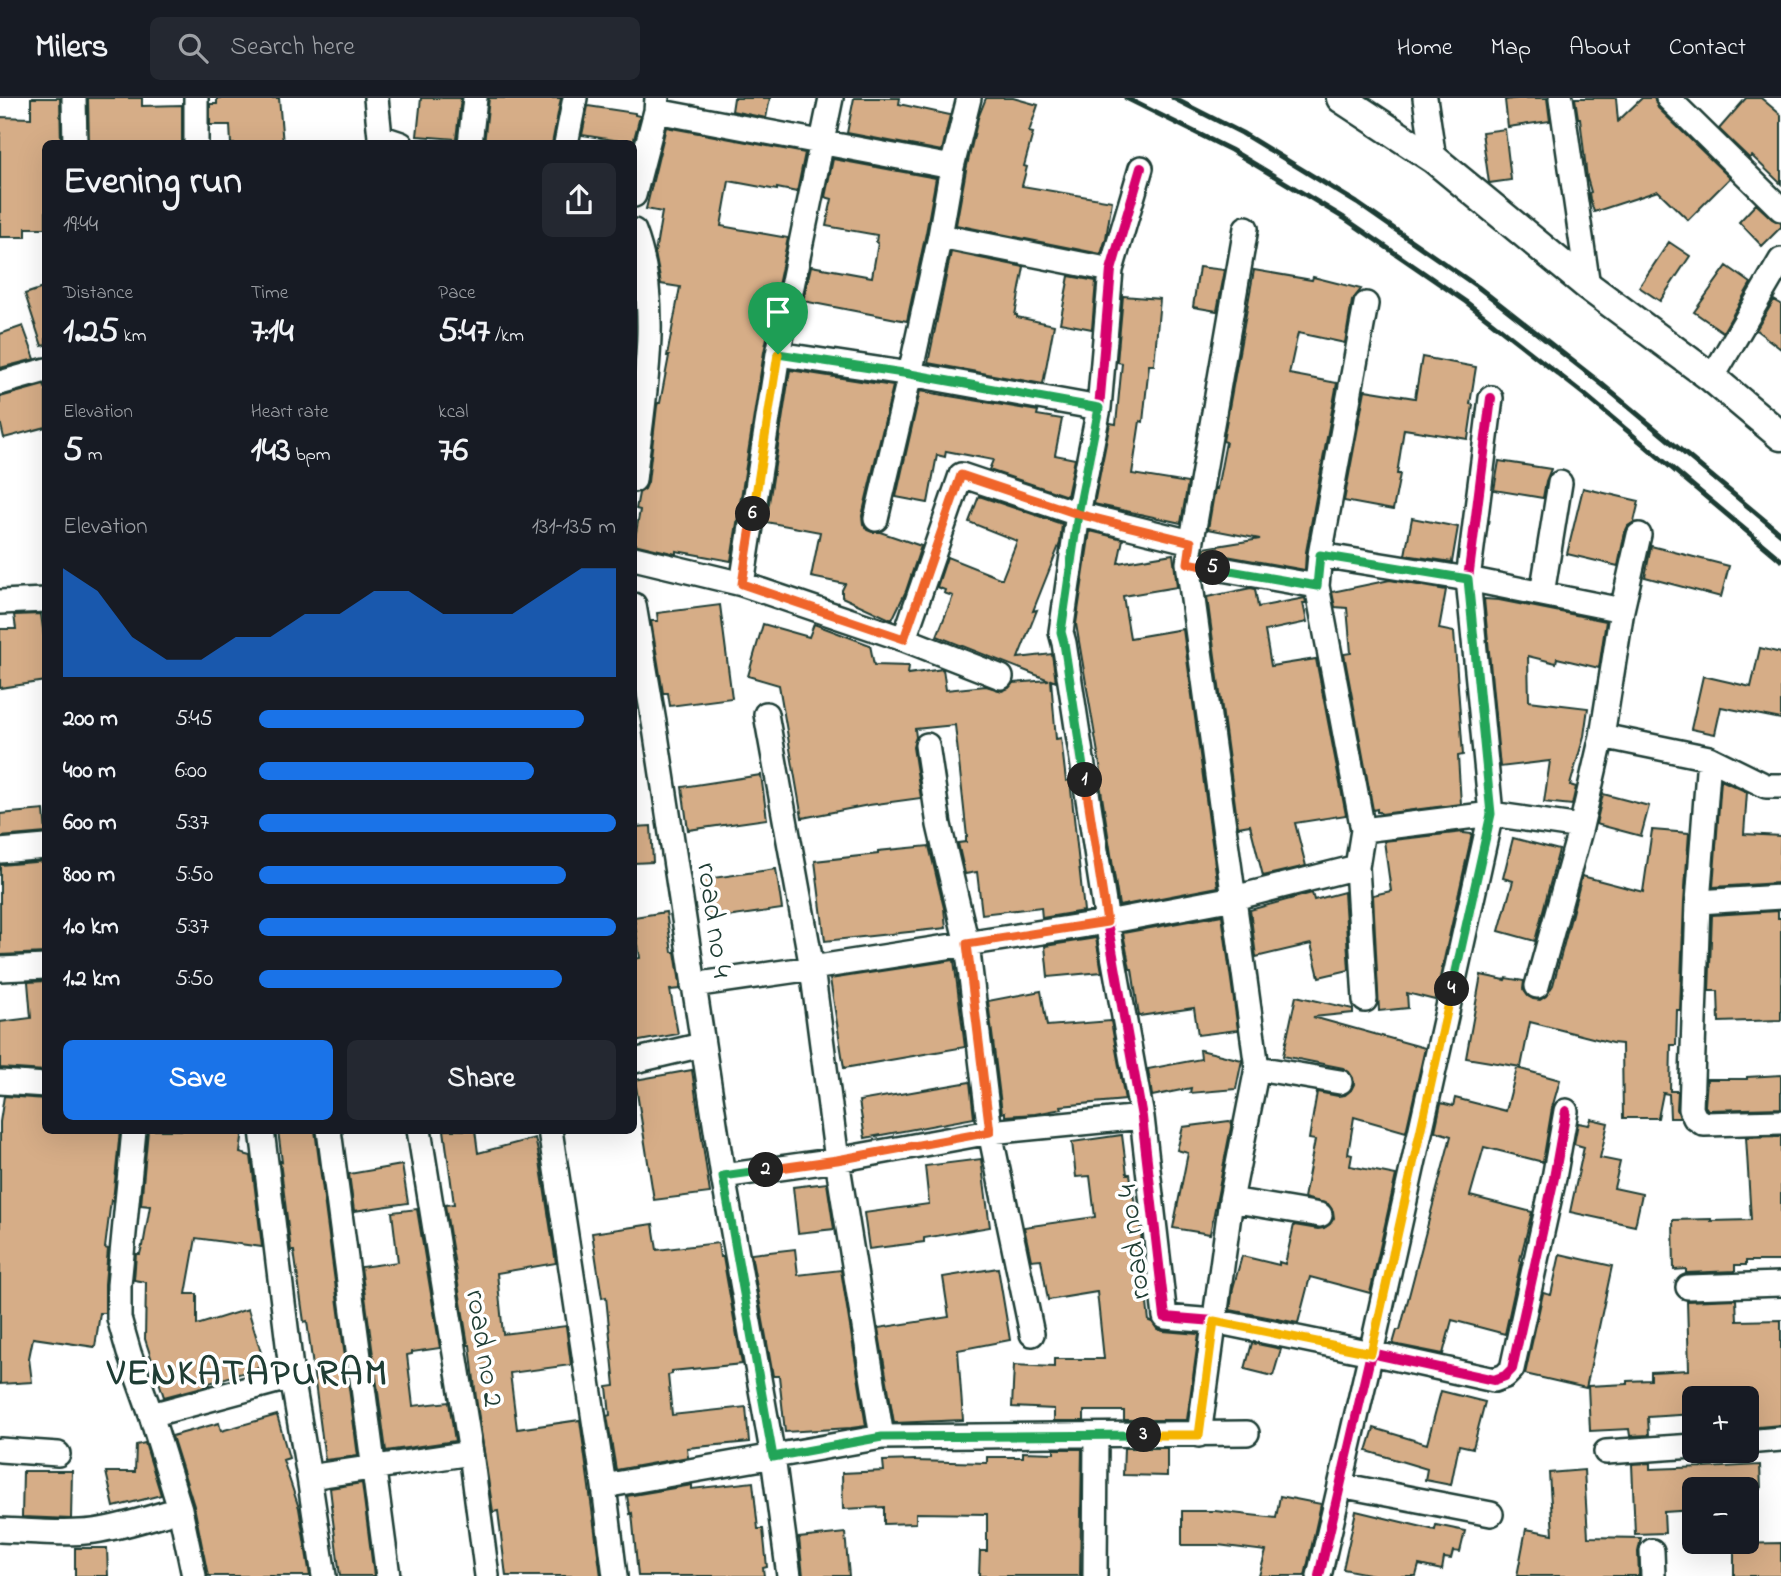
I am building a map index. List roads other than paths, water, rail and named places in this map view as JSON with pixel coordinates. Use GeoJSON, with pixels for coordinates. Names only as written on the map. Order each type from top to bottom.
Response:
{"type":"FeatureCollection","features":[{"type":"Feature","properties":{"kind":"street"},"geometry":{"type":"LineString","coordinates":[[74,98],[75,140]]}},
{"type":"Feature","properties":{"kind":"street"},"geometry":{"type":"LineString","coordinates":[[196,98],[196,140]]}},
{"type":"Feature","properties":{"kind":"street"},"geometry":{"type":"LineString","coordinates":[[376,98],[385,140]]}},
{"type":"Feature","properties":{"kind":"street"},"geometry":{"type":"LineString","coordinates":[[470,140],[475,98]]}},
{"type":"Feature","properties":{"kind":"street"},"geometry":{"type":"LineString","coordinates":[[567,140],[575,98]]}},
{"type":"Feature","properties":{"kind":"street"},"geometry":{"type":"LineString","coordinates":[[742,584],[778,354],[831,98]]}},
{"type":"Feature","properties":{"kind":"street"},"geometry":{"type":"LineString","coordinates":[[876,519],[969,98]]}},
{"type":"Feature","properties":{"kind":"street"},"geometry":{"type":"LineString","coordinates":[[1341,98],[1434,159],[1588,286],[1712,378],[1781,436]]}},
{"type":"Feature","properties":{"kind":"street"},"geometry":{"type":"LineString","coordinates":[[1425,98],[1434,159]]}},
{"type":"Feature","properties":{"kind":"street"},"geometry":{"type":"LineString","coordinates":[[1561,98],[1588,286]]}},
{"type":"Feature","properties":{"kind":"street"},"geometry":{"type":"LineString","coordinates":[[1668,98],[1781,209]]}},
{"type":"Feature","properties":{"kind":"street"},"geometry":{"type":"LineString","coordinates":[[637,183],[656,105],[821,143],[952,167]]}},
{"type":"Feature","properties":{"kind":"street","name":"road no 4"},"geometry":{"type":"LineString","coordinates":[[1141,168],[1111,270],[1099,408],[1078,514],[1061,632],[1107,922],[1142,1117],[1166,1317],[1214,1321],[1494,1380],[1505,1376],[1512,1369],[1566,1111]]}},
{"type":"Feature","properties":{"kind":"street"},"geometry":{"type":"LineString","coordinates":[[1199,1435],[1231,1200],[1257,1068],[1190,553],[1246,228]]}},
{"type":"Feature","properties":{"kind":"street"},"geometry":{"type":"LineString","coordinates":[[940,236],[1111,270]]}},
{"type":"Feature","properties":{"kind":"street"},"geometry":{"type":"LineString","coordinates":[[637,239],[642,252],[649,299],[649,342],[637,452]]}},
{"type":"Feature","properties":{"kind":"street"},"geometry":{"type":"LineString","coordinates":[[1712,378],[1778,271]]}},
{"type":"Feature","properties":{"kind":"street"},"geometry":{"type":"LineString","coordinates":[[1365,1000],[1357,867],[1363,830],[1317,586],[1320,555],[1366,304]]}},
{"type":"Feature","properties":{"kind":"street"},"geometry":{"type":"LineString","coordinates":[[778,354],[910,374],[1099,408]]}},
{"type":"Feature","properties":{"kind":"street"},"geometry":{"type":"LineString","coordinates":[[0,383],[42,371]]}},
{"type":"Feature","properties":{"kind":"street"},"geometry":{"type":"LineString","coordinates":[[1319,1576],[1491,814],[1468,579],[1492,398]]}},
{"type":"Feature","properties":{"kind":"street"},"geometry":{"type":"LineString","coordinates":[[904,639],[961,475],[1190,553],[1317,586]]}},
{"type":"Feature","properties":{"kind":"street"},"geometry":{"type":"LineString","coordinates":[[1542,594],[1560,483]]}},
{"type":"Feature","properties":{"kind":"street"},"geometry":{"type":"LineString","coordinates":[[1537,986],[1581,827],[1602,736],[1622,610],[1639,536]]}},
{"type":"Feature","properties":{"kind":"street"},"geometry":{"type":"LineString","coordinates":[[1320,555],[1468,579],[1622,610]]}},
{"type":"Feature","properties":{"kind":"street"},"geometry":{"type":"LineString","coordinates":[[637,559],[742,584],[904,639],[1001,677]]}},
{"type":"Feature","properties":{"kind":"street"},"geometry":{"type":"LineString","coordinates":[[0,602],[42,600]]}},
{"type":"Feature","properties":{"kind":"street","name":"road no 4"},"geometry":{"type":"LineString","coordinates":[[637,623],[723,1176],[773,1457],[789,1576]]}},
{"type":"Feature","properties":{"kind":"street"},"geometry":{"type":"LineString","coordinates":[[766,714],[812,968],[837,1160],[882,1437]]}},
{"type":"Feature","properties":{"kind":"street"},"geometry":{"type":"LineString","coordinates":[[1602,736],[1709,758],[1766,783]]}},
{"type":"Feature","properties":{"kind":"street"},"geometry":{"type":"LineString","coordinates":[[928,746],[939,825],[967,944],[990,1132],[1031,1334]]}},
{"type":"Feature","properties":{"kind":"street"},"geometry":{"type":"LineString","coordinates":[[1709,758],[1698,902],[1691,1109],[1695,1118],[1704,1124],[1781,1122]]}},
{"type":"Feature","properties":{"kind":"street"},"geometry":{"type":"LineString","coordinates":[[1363,830],[1491,814],[1581,827]]}},
{"type":"Feature","properties":{"kind":"street"},"geometry":{"type":"LineString","coordinates":[[0,851],[42,847]]}},
{"type":"Feature","properties":{"kind":"street"},"geometry":{"type":"LineString","coordinates":[[693,985],[1107,922],[1234,898],[1357,867]]}},
{"type":"Feature","properties":{"kind":"street"},"geometry":{"type":"LineString","coordinates":[[1698,902],[1781,897]]}},
{"type":"Feature","properties":{"kind":"street"},"geometry":{"type":"LineString","coordinates":[[0,969],[42,967]]}},
{"type":"Feature","properties":{"kind":"street"},"geometry":{"type":"LineString","coordinates":[[637,1059],[702,1045]]}},
{"type":"Feature","properties":{"kind":"street"},"geometry":{"type":"LineString","coordinates":[[1257,1068],[1340,1082]]}},
{"type":"Feature","properties":{"kind":"street"},"geometry":{"type":"LineString","coordinates":[[0,1082],[42,1085]]}},
{"type":"Feature","properties":{"kind":"street"},"geometry":{"type":"LineString","coordinates":[[723,1176],[837,1160],[990,1132],[1142,1117]]}},
{"type":"Feature","properties":{"kind":"street"},"geometry":{"type":"LineString","coordinates":[[134,1134],[119,1285],[119,1318],[180,1509],[194,1576]]}},
{"type":"Feature","properties":{"kind":"street"},"geometry":{"type":"LineString","coordinates":[[262,1134],[292,1377],[324,1576]]}},
{"type":"Feature","properties":{"kind":"street"},"geometry":{"type":"LineString","coordinates":[[330,1134],[388,1576]]}},
{"type":"Feature","properties":{"kind":"street","name":"road no 2"},"geometry":{"type":"LineString","coordinates":[[420,1134],[488,1576]]}},
{"type":"Feature","properties":{"kind":"street"},"geometry":{"type":"LineString","coordinates":[[551,1134],[615,1576]]}},
{"type":"Feature","properties":{"kind":"street"},"geometry":{"type":"LineString","coordinates":[[1231,1200],[1320,1215]]}},
{"type":"Feature","properties":{"kind":"street"},"geometry":{"type":"LineString","coordinates":[[1688,1287],[1781,1284]]}},
{"type":"Feature","properties":{"kind":"street"},"geometry":{"type":"LineString","coordinates":[[151,1415],[292,1377]]}},
{"type":"Feature","properties":{"kind":"street"},"geometry":{"type":"LineString","coordinates":[[604,1486],[882,1437],[1247,1433]]}},
{"type":"Feature","properties":{"kind":"street"},"geometry":{"type":"LineString","coordinates":[[1095,1576],[1096,1435]]}},
{"type":"Feature","properties":{"kind":"street"},"geometry":{"type":"LineString","coordinates":[[1759,1441],[1781,1439]]}},
{"type":"Feature","properties":{"kind":"street"},"geometry":{"type":"LineString","coordinates":[[1606,1452],[1682,1447]]}},
{"type":"Feature","properties":{"kind":"street"},"geometry":{"type":"LineString","coordinates":[[0,1450],[58,1454]]}},
{"type":"Feature","properties":{"kind":"street"},"geometry":{"type":"LineString","coordinates":[[309,1477],[471,1453]]}},
{"type":"Feature","properties":{"kind":"street"},"geometry":{"type":"LineString","coordinates":[[1340,1485],[1491,1514]]}},
{"type":"Feature","properties":{"kind":"street"},"geometry":{"type":"LineString","coordinates":[[0,1530],[93,1531],[180,1509]]}},
{"type":"Feature","properties":{"kind":"street"},"geometry":{"type":"LineString","coordinates":[[1651,1551],[1653,1576]]}},
{"type":"Feature","properties":{"kind":"railway"},"geometry":{"type":"LineString","coordinates":[[1126,98],[1231,150],[1344,218],[1466,302],[1585,395],[1781,560]]}},
{"type":"Feature","properties":{"kind":"railway"},"geometry":{"type":"LineString","coordinates":[[1173,98],[1242,133],[1357,203],[1478,287],[1598,381],[1781,534]]}},
{"type":"Feature","properties":{"kind":"district","name":"VENKATAPURAM"},"geometry":{"type":"Point","coordinates":[248,1371]}}]}
